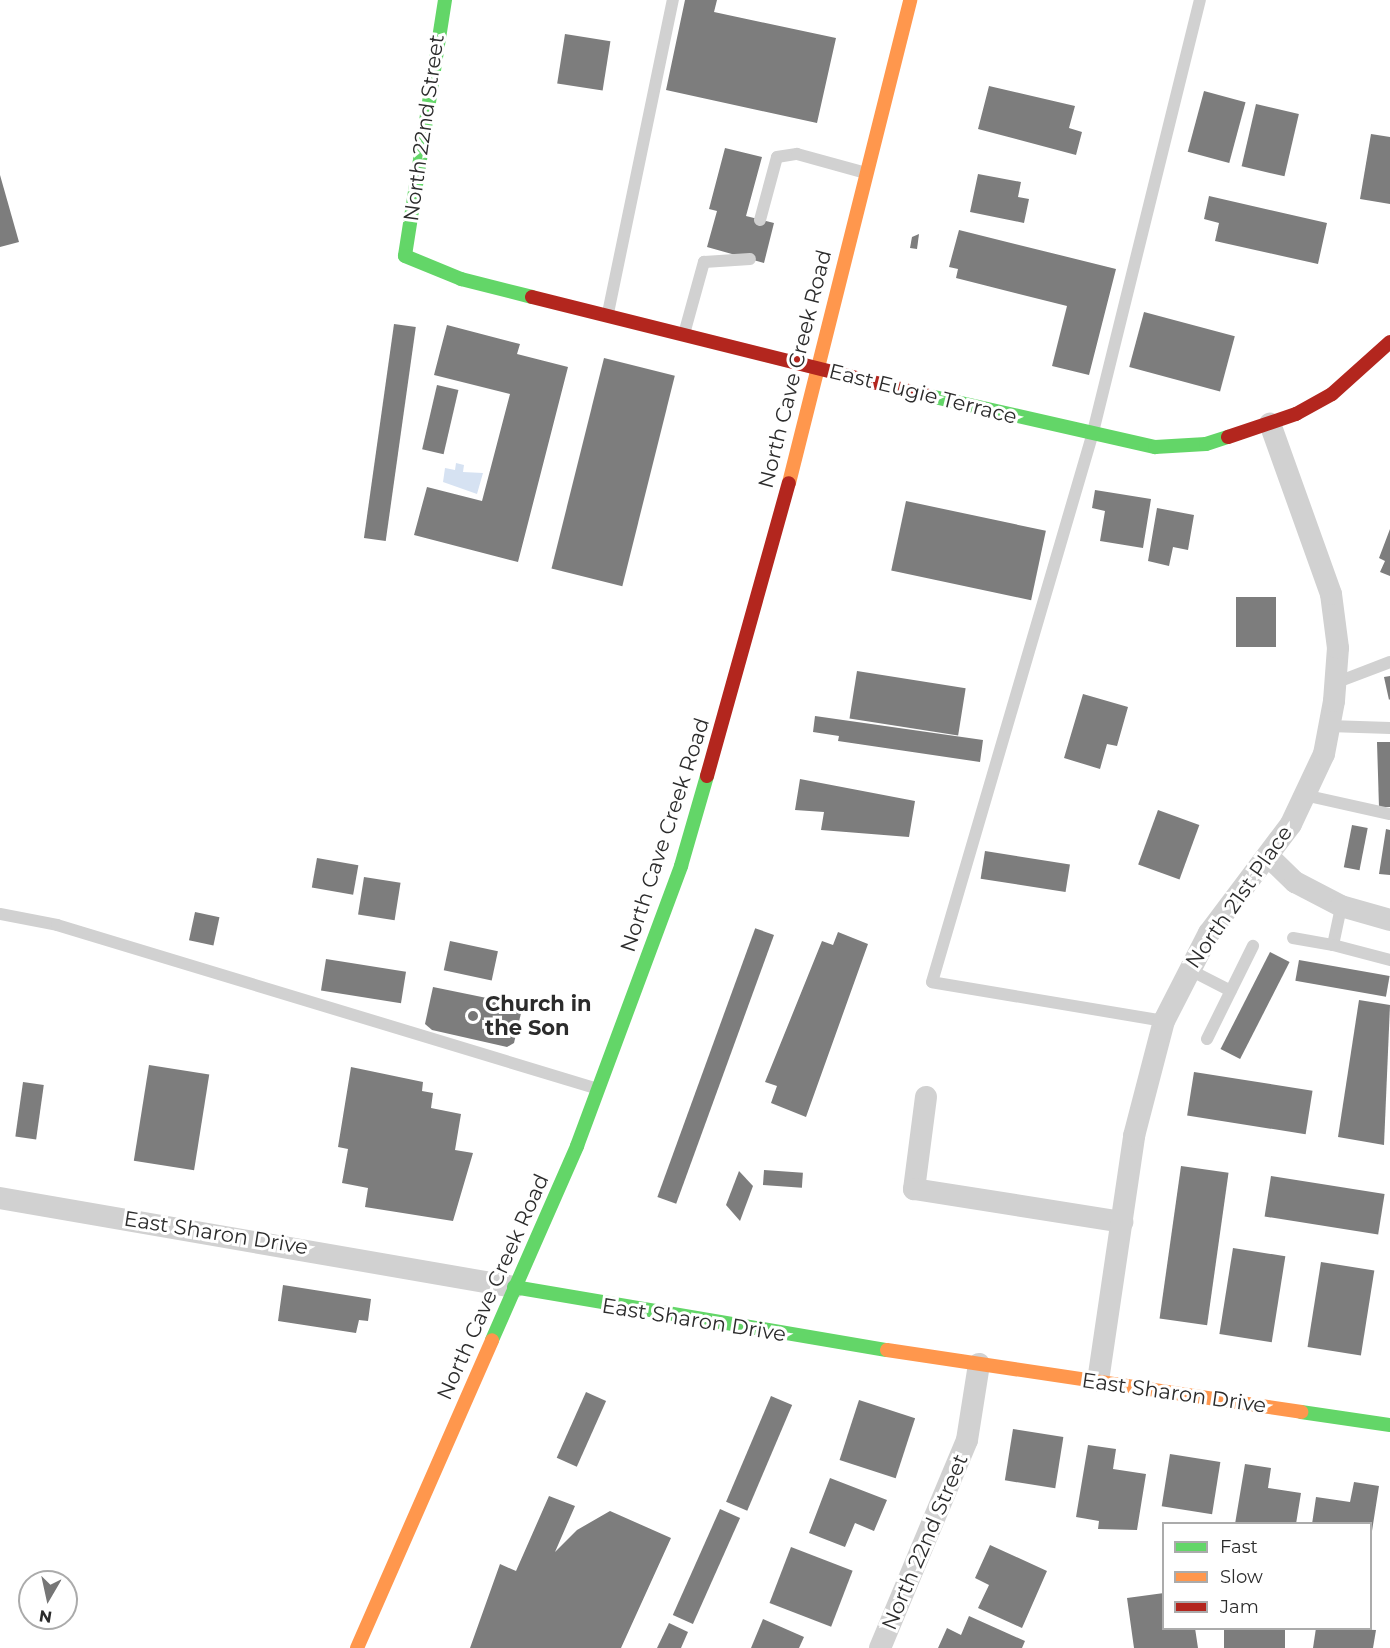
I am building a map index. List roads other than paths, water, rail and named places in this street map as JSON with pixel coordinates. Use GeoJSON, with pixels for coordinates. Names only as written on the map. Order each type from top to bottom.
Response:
{"type":"FeatureCollection","features":[{"type":"Feature","properties":{"kind":"street","name":"North 22nd Street"},"geometry":{"type":"LineString","coordinates":[[405,256],[445,0]]}},
{"type":"Feature","properties":{"kind":"street","name":"North Cave Creek Road"},"geometry":{"type":"LineString","coordinates":[[357,1648],[599,1089],[695,824],[769,563],[910,0]]}},
{"type":"Feature","properties":{"kind":"street","name":"East Eugie Terrace"},"geometry":{"type":"LineString","coordinates":[[405,256],[461,279],[608,318],[817,367],[1092,436],[1155,447],[1206,444],[1270,424]]}},
{"type":"Feature","properties":{"kind":"street"},"geometry":{"type":"LineString","coordinates":[[1270,424],[1332,394],[1390,342]]}},
{"type":"Feature","properties":{"kind":"street","name":"North 21st Place"},"geometry":{"type":"LineString","coordinates":[[1098,1381],[1134,1136],[1164,1021],[1188,969],[1236,893],[1270,858],[1324,754],[1338,648],[1331,594],[1270,424]]}},
{"type":"Feature","properties":{"kind":"street"},"geometry":{"type":"LineString","coordinates":[[1270,858],[1295,882],[1341,906],[1390,920]]}},
{"type":"Feature","properties":{"kind":"street"},"geometry":{"type":"LineString","coordinates":[[926,1097],[914,1189],[1122,1222]]}},
{"type":"Feature","properties":{"kind":"street","name":"East Sharon Drive"},"geometry":{"type":"LineString","coordinates":[[0,1198],[978,1364],[1390,1425]]}},
{"type":"Feature","properties":{"kind":"street","name":"North 22nd Street"},"geometry":{"type":"LineString","coordinates":[[880,1648],[967,1440],[978,1364]]}},
{"type":"Feature","properties":{"kind":"lane"},"geometry":{"type":"LineString","coordinates":[[608,318],[673,0]]}},
{"type":"Feature","properties":{"kind":"lane"},"geometry":{"type":"LineString","coordinates":[[1164,1021],[932,982],[1092,436],[1200,0]]}},
{"type":"Feature","properties":{"kind":"lane"},"geometry":{"type":"LineString","coordinates":[[760,220],[777,157],[797,154],[867,173]]}},
{"type":"Feature","properties":{"kind":"lane"},"geometry":{"type":"LineString","coordinates":[[683,335],[704,262],[750,259]]}},
{"type":"Feature","properties":{"kind":"lane"},"geometry":{"type":"LineString","coordinates":[[1335,683],[1390,662]]}},
{"type":"Feature","properties":{"kind":"lane"},"geometry":{"type":"LineString","coordinates":[[1329,726],[1390,728]]}},
{"type":"Feature","properties":{"kind":"lane"},"geometry":{"type":"LineString","coordinates":[[1304,795],[1390,814]]}},
{"type":"Feature","properties":{"kind":"lane"},"geometry":{"type":"LineString","coordinates":[[1333,945],[1341,906]]}},
{"type":"Feature","properties":{"kind":"lane"},"geometry":{"type":"LineString","coordinates":[[0,914],[57,925],[599,1089]]}},
{"type":"Feature","properties":{"kind":"lane"},"geometry":{"type":"LineString","coordinates":[[1293,938],[1333,945],[1390,960]]}},
{"type":"Feature","properties":{"kind":"lane"},"geometry":{"type":"LineString","coordinates":[[1207,1039],[1253,946]]}},
{"type":"Feature","properties":{"kind":"lane"},"geometry":{"type":"LineString","coordinates":[[1188,969],[1231,991]]}},
{"type":"Feature","properties":{"kind":"water"},"geometry":{"type":"Polygon","coordinates":[[[456,463],[464,465],[463,472],[483,473],[477,494],[443,482],[445,468],[455,470],[456,463]]]}},
{"type":"Feature","properties":{"kind":"place","name":"Church in the Son"},"geometry":{"type":"Point","coordinates":[473,1016]}}]}
